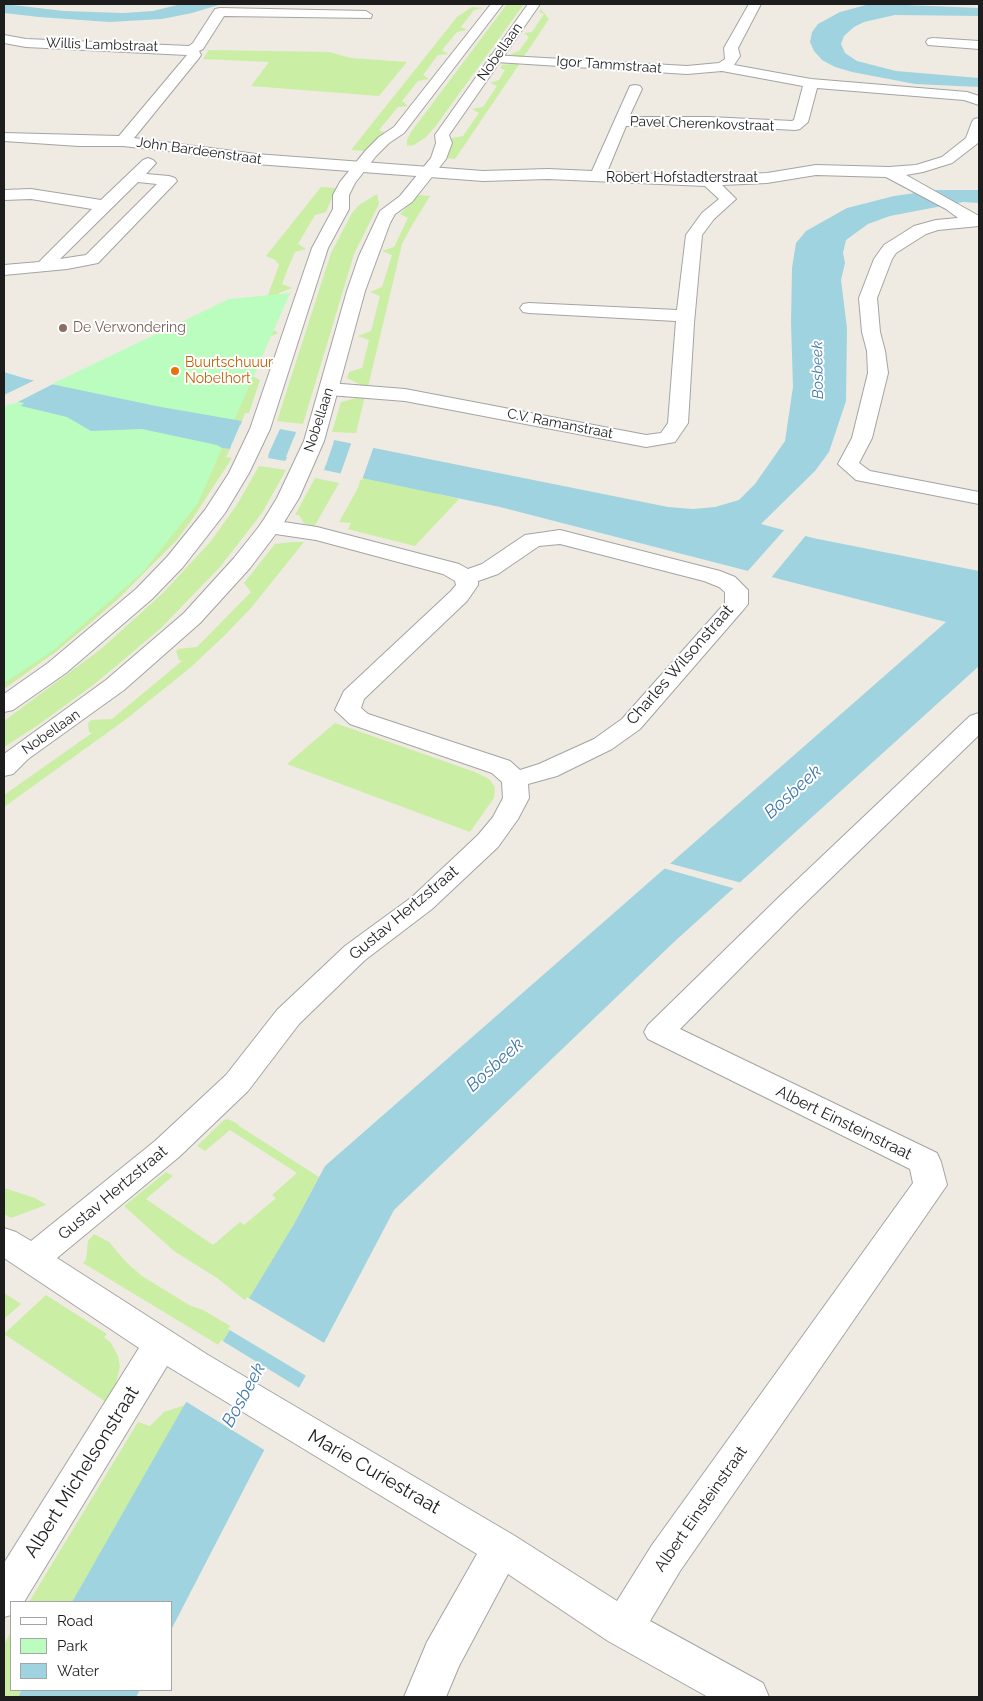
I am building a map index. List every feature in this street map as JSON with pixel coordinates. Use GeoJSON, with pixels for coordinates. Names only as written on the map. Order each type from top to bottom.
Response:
{"type":"FeatureCollection","features":[{"type":"Feature","properties":{"kind":"street","name":"Nobellaan"},"geometry":{"type":"LineString","coordinates":[[4,705],[57,668],[144,594],[175,562],[214,513],[239,473],[260,429],[320,248],[341,209],[340,195],[376,148],[399,130],[497,4]]}},
{"type":"Feature","properties":{"kind":"street","name":"Nobellaan"},"geometry":{"type":"LineString","coordinates":[[4,768],[18,754],[115,685],[192,618],[242,563],[270,527],[288,498],[310,451],[356,291],[368,256],[388,211],[406,199],[438,159],[444,143],[442,135],[534,4]]}},
{"type":"Feature","properties":{"kind":"street"},"geometry":{"type":"LineString","coordinates":[[722,67],[731,61],[733,56],[731,48],[755,4]]}},
{"type":"Feature","properties":{"kind":"street"},"geometry":{"type":"LineString","coordinates":[[123,141],[194,55],[191,50],[198,46],[220,12],[366,15]]}},
{"type":"Feature","properties":{"kind":"street","name":"Willis Lambstraat"},"geometry":{"type":"LineString","coordinates":[[7,42],[191,50]]}},
{"type":"Feature","properties":{"kind":"street"},"geometry":{"type":"LineString","coordinates":[[933,42],[979,45]]}},
{"type":"Feature","properties":{"kind":"street","name":"Igor Tammstraat"},"geometry":{"type":"LineString","coordinates":[[496,58],[686,70],[722,67]]}},
{"type":"Feature","properties":{"kind":"street"},"geometry":{"type":"LineString","coordinates":[[722,67],[811,83],[967,96],[979,101]]}},
{"type":"Feature","properties":{"kind":"street","name":"Pavel Cherenkovstraat"},"geometry":{"type":"LineString","coordinates":[[596,177],[620,122],[709,121],[795,126],[802,122],[811,83]]}},
{"type":"Feature","properties":{"kind":"street"},"geometry":{"type":"LineString","coordinates":[[620,122],[635,90]]}},
{"type":"Feature","properties":{"kind":"street","name":"Robert Hofstadterstraat"},"geometry":{"type":"LineString","coordinates":[[393,170],[483,176],[548,174],[709,181],[768,178],[816,170],[890,172],[918,169],[947,160],[973,140],[979,122]]}},
{"type":"Feature","properties":{"kind":"street","name":"John Bardeenstraat"},"geometry":{"type":"LineString","coordinates":[[4,137],[123,141],[256,159],[393,170]]}},
{"type":"Feature","properties":{"kind":"street"},"geometry":{"type":"LineString","coordinates":[[44,266],[156,156],[163,145]]}},
{"type":"Feature","properties":{"kind":"street"},"geometry":{"type":"LineString","coordinates":[[890,172],[976,221]]}},
{"type":"Feature","properties":{"kind":"street"},"geometry":{"type":"LineString","coordinates":[[4,270],[67,264],[92,259],[169,180],[134,177]]}},
{"type":"Feature","properties":{"kind":"street","name":"C.V. Ramanstraat"},"geometry":{"type":"LineString","coordinates":[[329,389],[405,395],[646,440],[668,438],[678,423],[694,235],[708,216],[728,199],[768,178]]}},
{"type":"Feature","properties":{"kind":"street"},"geometry":{"type":"LineString","coordinates":[[709,181],[728,199]]}},
{"type":"Feature","properties":{"kind":"street"},"geometry":{"type":"LineString","coordinates":[[4,195],[31,194],[105,206]]}},
{"type":"Feature","properties":{"kind":"street"},"geometry":{"type":"LineString","coordinates":[[976,221],[936,225],[920,230],[890,249],[883,259],[868,298],[878,373],[862,438],[848,464],[864,476],[979,498]]}},
{"type":"Feature","properties":{"kind":"street"},"geometry":{"type":"LineString","coordinates":[[529,308],[686,316]]}},
{"type":"Feature","properties":{"kind":"street"},"geometry":{"type":"LineString","coordinates":[[270,527],[317,534],[451,569],[466,578],[467,585],[459,596],[353,696],[348,710],[359,719],[501,767],[515,780]]}},
{"type":"Feature","properties":{"kind":"street","name":"Charles Wilsonstraat"},"geometry":{"type":"LineString","coordinates":[[466,578],[490,568],[533,540],[560,537],[712,576],[728,582],[738,590],[736,604],[631,724],[595,748],[548,770],[515,780]]}},
{"type":"Feature","properties":{"kind":"street","name":"Albert Einsteinstraat"},"geometry":{"type":"LineString","coordinates":[[624,1628],[666,1558],[930,1185],[925,1162],[660,1032],[788,904],[979,721]]}},
{"type":"Feature","properties":{"kind":"street","name":"Gustav Hertzstraat"},"geometry":{"type":"LineString","coordinates":[[33,1259],[167,1148],[237,1083],[288,1017],[355,953],[422,903],[488,842],[505,819],[516,798],[515,780]]}},
{"type":"Feature","properties":{"kind":"street","name":"Marie Curiestraat"},"geometry":{"type":"LineString","coordinates":[[4,1241],[195,1366],[502,1548],[624,1628],[748,1697]]}},
{"type":"Feature","properties":{"kind":"street","name":"Albert Michelsonstraat"},"geometry":{"type":"LineString","coordinates":[[4,1600],[162,1344]]}},
{"type":"Feature","properties":{"kind":"street"},"geometry":{"type":"LineString","coordinates":[[425,1697],[442,1656],[502,1548]]}},
{"type":"Feature","properties":{"kind":"green space"},"geometry":{"type":"Polygon","coordinates":[[[507,4],[524,4],[435,127],[426,137],[414,145],[407,146],[407,140],[411,132],[507,4]]]}},
{"type":"Feature","properties":{"kind":"green space"},"geometry":{"type":"Polygon","coordinates":[[[472,7],[483,8],[474,10],[461,27],[467,30],[457,32],[442,50],[448,54],[438,55],[423,75],[429,79],[418,81],[402,101],[408,106],[398,107],[379,130],[386,133],[366,151],[351,150],[457,17],[472,7]]]}},
{"type":"Feature","properties":{"kind":"green space"},"geometry":{"type":"Polygon","coordinates":[[[541,9],[549,19],[523,58],[510,54],[519,51],[529,37],[524,33],[532,32],[544,14],[539,12],[541,9]]]}},
{"type":"Feature","properties":{"kind":"green space"},"geometry":{"type":"Polygon","coordinates":[[[209,50],[329,52],[351,58],[407,62],[379,96],[251,86],[269,62],[203,59],[209,50]]]}},
{"type":"Feature","properties":{"kind":"green space"},"geometry":{"type":"Polygon","coordinates":[[[520,63],[455,159],[445,158],[452,138],[463,136],[479,113],[472,109],[483,107],[497,86],[490,83],[499,80],[505,70],[500,68],[502,65],[520,63]]]}},
{"type":"Feature","properties":{"kind":"green space"},"geometry":{"type":"Polygon","coordinates":[[[321,187],[336,188],[326,212],[315,215],[298,244],[306,249],[295,252],[288,268],[282,284],[292,288],[279,293],[267,328],[277,332],[277,334],[266,337],[252,376],[260,380],[249,413],[245,413],[242,421],[230,420],[253,336],[279,265],[275,260],[266,256],[321,187]]]}},
{"type":"Feature","properties":{"kind":"green space"},"geometry":{"type":"Polygon","coordinates":[[[377,194],[379,204],[354,254],[303,424],[277,421],[331,253],[352,213],[359,205],[377,194]]]}},
{"type":"Feature","properties":{"kind":"green space"},"geometry":{"type":"Polygon","coordinates":[[[419,195],[430,196],[402,244],[368,387],[363,386],[347,378],[349,372],[362,368],[369,340],[358,336],[371,331],[380,296],[370,292],[382,287],[392,255],[382,251],[394,247],[408,218],[400,214],[419,195]]]}},
{"type":"Feature","properties":{"kind":"green space"},"geometry":{"type":"Polygon","coordinates":[[[290,293],[198,503],[143,572],[54,650],[4,683],[4,407],[229,299],[290,293]]]}},
{"type":"Feature","properties":{"kind":"green space"},"geometry":{"type":"Polygon","coordinates":[[[365,396],[356,433],[332,432],[341,402],[365,396]]]}},
{"type":"Feature","properties":{"kind":"green space"},"geometry":{"type":"Polygon","coordinates":[[[222,448],[230,449],[226,457],[232,458],[176,541],[117,600],[88,625],[57,651],[4,689],[4,675],[222,448]]]}},
{"type":"Feature","properties":{"kind":"green space"},"geometry":{"type":"Polygon","coordinates":[[[259,466],[286,470],[262,513],[220,567],[161,628],[92,686],[4,747],[4,721],[101,649],[163,593],[211,541],[238,503],[259,466]]]}},
{"type":"Feature","properties":{"kind":"green space"},"geometry":{"type":"Polygon","coordinates":[[[361,477],[459,499],[415,546],[348,529],[351,523],[339,522],[358,488],[361,477]]]}},
{"type":"Feature","properties":{"kind":"green space"},"geometry":{"type":"Polygon","coordinates":[[[315,478],[339,483],[314,527],[304,523],[299,515],[295,515],[315,478]]]}},
{"type":"Feature","properties":{"kind":"green space"},"geometry":{"type":"Polygon","coordinates":[[[304,542],[251,608],[190,668],[125,720],[4,807],[4,795],[92,733],[89,732],[88,723],[92,720],[112,719],[182,661],[179,660],[176,651],[197,647],[251,592],[244,583],[275,544],[304,542]]]}},
{"type":"Feature","properties":{"kind":"green space"},"geometry":{"type":"Polygon","coordinates":[[[335,723],[475,772],[489,779],[495,787],[494,798],[470,832],[287,764],[335,723]]]}},
{"type":"Feature","properties":{"kind":"green space"},"geometry":{"type":"Polygon","coordinates":[[[228,1119],[319,1177],[294,1224],[247,1302],[217,1278],[174,1251],[124,1206],[166,1172],[173,1176],[146,1199],[213,1245],[240,1222],[244,1225],[276,1198],[272,1195],[297,1173],[230,1130],[205,1151],[197,1146],[224,1120],[228,1119]]]}},
{"type":"Feature","properties":{"kind":"green space"},"geometry":{"type":"Polygon","coordinates":[[[4,1188],[35,1198],[46,1205],[11,1218],[4,1214],[4,1188]]]}},
{"type":"Feature","properties":{"kind":"green space"},"geometry":{"type":"Polygon","coordinates":[[[94,1234],[109,1242],[127,1263],[142,1276],[189,1305],[203,1310],[232,1327],[220,1346],[83,1263],[86,1260],[88,1241],[94,1234]]]}},
{"type":"Feature","properties":{"kind":"green space"},"geometry":{"type":"Polygon","coordinates":[[[4,1293],[21,1304],[4,1319],[4,1293]]]}},
{"type":"Feature","properties":{"kind":"green space"},"geometry":{"type":"Polygon","coordinates":[[[46,1295],[107,1334],[104,1337],[111,1343],[118,1356],[120,1366],[115,1387],[106,1402],[4,1334],[46,1295]]]}},
{"type":"Feature","properties":{"kind":"green space"},"geometry":{"type":"Polygon","coordinates":[[[185,1405],[73,1601],[30,1601],[138,1422],[150,1426],[164,1412],[185,1405]]]}},
{"type":"Feature","properties":{"kind":"green space"},"geometry":{"type":"Polygon","coordinates":[[[10,1634],[10,1691],[21,1691],[18,1697],[4,1697],[4,1644],[10,1634]]]}},
{"type":"Feature","properties":{"kind":"water"},"geometry":{"type":"Polygon","coordinates":[[[4,4],[64,11],[123,13],[153,11],[181,4],[222,4],[162,19],[109,22],[4,13],[4,4]]]}},
{"type":"Feature","properties":{"kind":"water"},"geometry":{"type":"Polygon","coordinates":[[[866,5],[979,8],[979,16],[895,15],[864,22],[854,27],[844,36],[841,44],[845,53],[857,61],[896,71],[979,78],[979,87],[915,84],[852,72],[835,67],[822,60],[814,51],[810,42],[812,32],[818,24],[840,12],[866,5]]]}},
{"type":"Feature","properties":{"kind":"water","name":"Bosbeek"},"geometry":{"type":"Polygon","coordinates":[[[937,190],[979,190],[979,203],[963,202],[890,216],[868,224],[846,240],[843,253],[845,263],[841,280],[847,328],[846,401],[829,452],[815,471],[761,524],[813,538],[979,571],[979,666],[674,942],[394,1210],[325,1341],[260,1458],[172,1628],[172,1601],[73,1601],[182,1409],[294,1224],[325,1166],[946,622],[500,507],[324,470],[326,464],[288,456],[285,461],[268,458],[269,452],[232,444],[230,449],[222,448],[217,445],[142,429],[91,431],[67,417],[21,406],[24,403],[4,399],[4,372],[27,379],[161,407],[242,421],[240,427],[277,435],[280,429],[296,432],[294,438],[333,445],[334,440],[668,507],[693,509],[715,507],[739,500],[755,484],[785,441],[793,387],[792,268],[796,243],[806,231],[847,208],[894,196],[937,190]]]}},
{"type":"Feature","properties":{"kind":"water"},"geometry":{"type":"Polygon","coordinates":[[[21,1691],[139,1691],[136,1697],[18,1697],[21,1691]]]}},
{"type":"Feature","properties":{"kind":"pier"},"geometry":{"type":"Polygon","coordinates":[[[37,379],[55,383],[14,404],[4,402],[4,395],[37,379]]]}},
{"type":"Feature","properties":{"kind":"pier"},"geometry":{"type":"Polygon","coordinates":[[[240,425],[278,433],[269,453],[231,446],[240,425]]]}},
{"type":"Feature","properties":{"kind":"pier"},"geometry":{"type":"Polygon","coordinates":[[[294,437],[333,444],[326,465],[286,457],[294,437]]]}},
{"type":"Feature","properties":{"kind":"pier"},"geometry":{"type":"Polygon","coordinates":[[[352,441],[374,446],[362,480],[340,475],[352,441]]]}},
{"type":"Feature","properties":{"kind":"pier"},"geometry":{"type":"Polygon","coordinates":[[[786,528],[807,534],[770,579],[746,573],[786,528]]]}},
{"type":"Feature","properties":{"kind":"pier"},"geometry":{"type":"Polygon","coordinates":[[[668,863],[742,883],[736,889],[663,868],[668,863]]]}},
{"type":"Feature","properties":{"kind":"pier"},"geometry":{"type":"Polygon","coordinates":[[[247,1297],[326,1344],[308,1377],[228,1329],[247,1297]]]}},
{"type":"Feature","properties":{"kind":"pier"},"geometry":{"type":"Polygon","coordinates":[[[221,1340],[301,1389],[266,1451],[185,1401],[221,1340]]]}},
{"type":"Feature","properties":{"kind":"place","name":"De Verwondering"},"geometry":{"type":"Point","coordinates":[63,328]}},
{"type":"Feature","properties":{"kind":"place","name":"Buurtschuuur Nobelhort"},"geometry":{"type":"Point","coordinates":[175,371]}}]}
